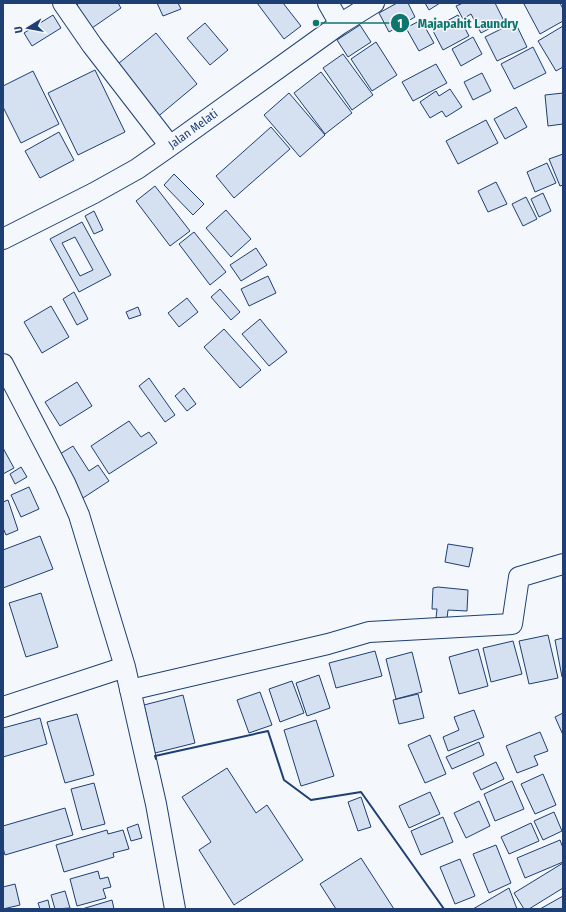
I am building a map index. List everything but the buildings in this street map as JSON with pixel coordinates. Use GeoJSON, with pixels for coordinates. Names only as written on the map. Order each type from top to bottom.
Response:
{"type":"FeatureCollection","features":[{"type":"Feature","properties":{"kind":"street"},"geometry":{"type":"LineString","coordinates":[[63,3],[92,45],[170,146]]}},
{"type":"Feature","properties":{"kind":"street"},"geometry":{"type":"LineString","coordinates":[[328,3],[340,24]]}},
{"type":"Feature","properties":{"kind":"street","name":"Jalan Melati"},"geometry":{"type":"LineString","coordinates":[[3,239],[94,193],[137,169],[340,24],[374,3]]}},
{"type":"Feature","properties":{"kind":"street"},"geometry":{"type":"LineString","coordinates":[[3,364],[65,483],[79,514],[125,668],[156,804],[175,909]]}},
{"type":"Feature","properties":{"kind":"street"},"geometry":{"type":"LineString","coordinates":[[130,690],[328,644],[369,632],[512,624],[519,576],[563,564]]}},
{"type":"Feature","properties":{"kind":"street"},"geometry":{"type":"LineString","coordinates":[[3,707],[125,668]]}},
{"type":"Feature","properties":{"kind":"wall"},"geometry":{"type":"LineString","coordinates":[[156,759],[155,756],[268,731],[284,780],[311,800],[361,792],[444,909]]}},
{"type":"Feature","properties":{"kind":"place","name":"Majapahit Laundry"},"geometry":{"type":"Point","coordinates":[316,23]}}]}
